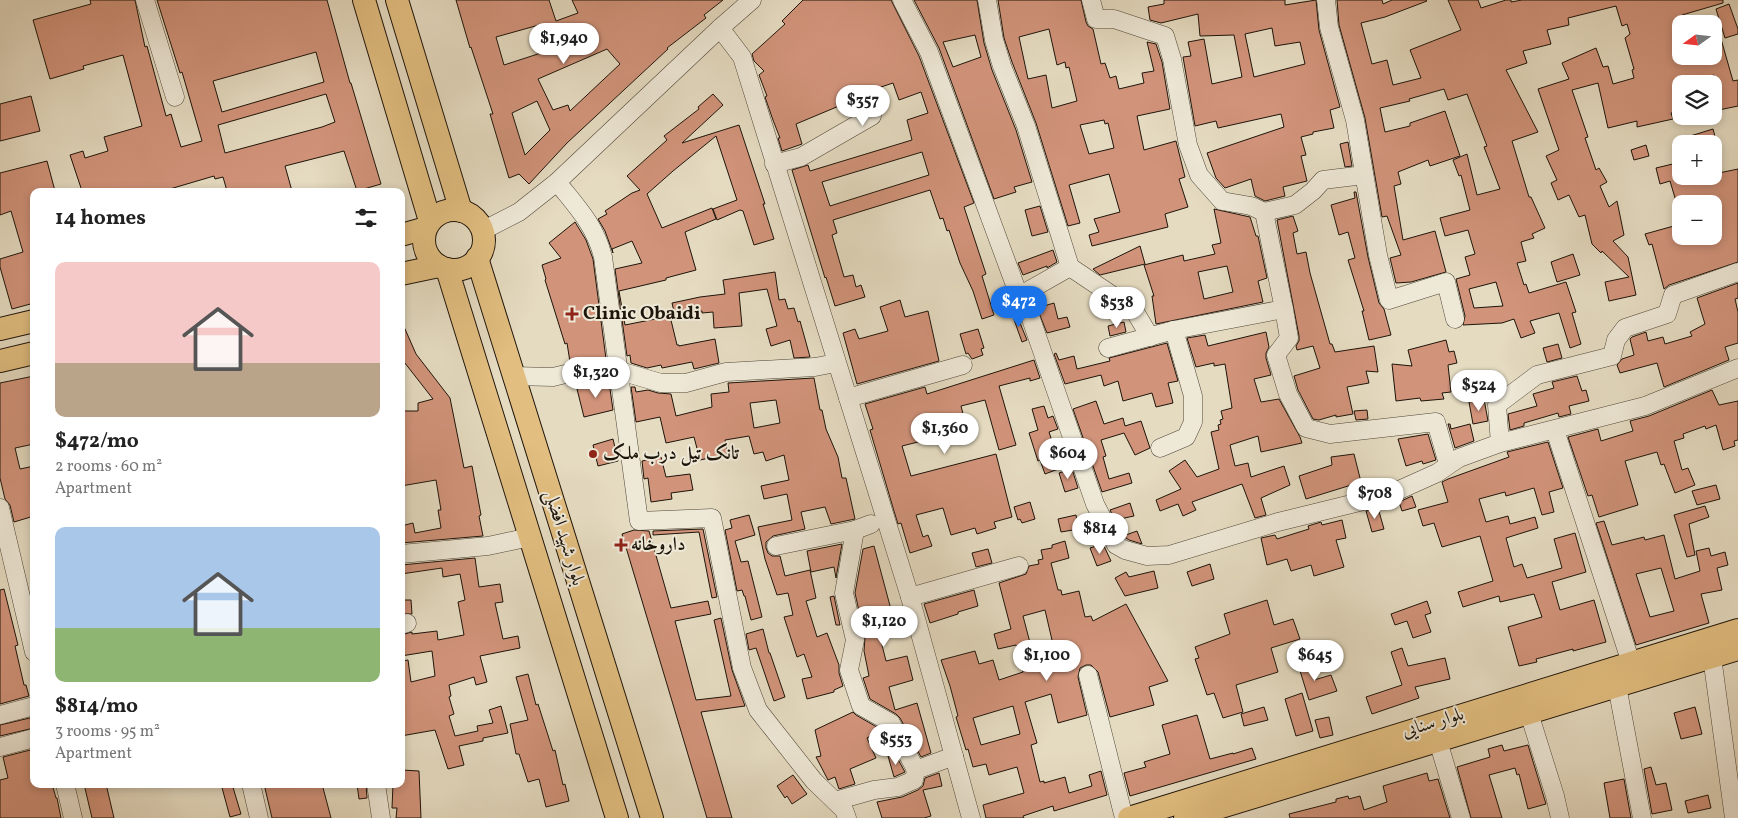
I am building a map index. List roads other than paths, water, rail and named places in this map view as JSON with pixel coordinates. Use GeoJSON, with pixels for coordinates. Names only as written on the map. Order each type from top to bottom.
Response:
{"type":"FeatureCollection","features":[{"type":"Feature","properties":{"kind":"main road"},"geometry":{"type":"LineString","coordinates":[[364,0],[428,225],[424,237],[424,245],[432,260],[443,267]]}},
{"type":"Feature","properties":{"kind":"main road"},"geometry":{"type":"LineString","coordinates":[[397,0],[461,211]]}},
{"type":"Feature","properties":{"kind":"main road"},"geometry":{"type":"LineString","coordinates":[[405,234],[428,225],[444,211],[461,211],[470,215],[477,222],[482,231],[483,240],[482,250],[477,258],[464,268],[443,267],[405,273]]}},
{"type":"Feature","properties":{"kind":"main road","name":"بلوار شهید افضلی"},"geometry":{"type":"LineString","coordinates":[[477,258],[652,818]]}},
{"type":"Feature","properties":{"kind":"main road","name":"بلوار شهید افضلی"},"geometry":{"type":"LineString","coordinates":[[443,267],[530,537],[617,818]]}},
{"type":"Feature","properties":{"kind":"main road"},"geometry":{"type":"LineString","coordinates":[[0,329],[30,322]]}},
{"type":"Feature","properties":{"kind":"main road"},"geometry":{"type":"LineString","coordinates":[[0,361],[30,354]]}},
{"type":"Feature","properties":{"kind":"main road","name":"بلوار سنایی"},"geometry":{"type":"LineString","coordinates":[[1129,818],[1738,630]]}},
{"type":"Feature","properties":{"kind":"main road","name":"بلوار سنایی"},"geometry":{"type":"LineString","coordinates":[[1185,818],[1738,649]]}},
{"type":"Feature","properties":{"kind":"street"},"geometry":{"type":"LineString","coordinates":[[145,0],[175,97]]}},
{"type":"Feature","properties":{"kind":"street"},"geometry":{"type":"LineString","coordinates":[[482,231],[519,212],[557,182],[752,0]]}},
{"type":"Feature","properties":{"kind":"street"},"geometry":{"type":"LineString","coordinates":[[902,0],[929,52],[1019,296],[1030,316],[1095,504],[1116,545],[1125,550],[1147,556],[1169,555],[1278,522],[1388,495],[1437,473],[1459,458],[1500,443],[1645,406],[1738,368]]}},
{"type":"Feature","properties":{"kind":"street"},"geometry":{"type":"LineString","coordinates":[[987,0],[994,40],[1002,66],[1026,126],[1070,267],[1134,310],[1150,338]]}},
{"type":"Feature","properties":{"kind":"street"},"geometry":{"type":"LineString","coordinates":[[1091,0],[1096,19],[1114,19],[1165,36],[1172,59],[1188,145],[1199,176],[1222,201],[1251,206],[1264,212],[1294,205],[1312,191],[1322,180],[1364,175]]}},
{"type":"Feature","properties":{"kind":"street"},"geometry":{"type":"LineString","coordinates":[[1326,0],[1329,27],[1355,120],[1378,255],[1389,300],[1446,282],[1455,319]]}},
{"type":"Feature","properties":{"kind":"street"},"geometry":{"type":"LineString","coordinates":[[720,28],[742,57],[910,597],[971,818]]}},
{"type":"Feature","properties":{"kind":"street"},"geometry":{"type":"LineString","coordinates":[[774,164],[801,156],[872,116]]}},
{"type":"Feature","properties":{"kind":"street"},"geometry":{"type":"LineString","coordinates":[[557,182],[589,223],[598,239],[603,257],[639,521],[712,518],[742,668],[758,710],[814,781],[844,810],[847,818]]}},
{"type":"Feature","properties":{"kind":"street"},"geometry":{"type":"LineString","coordinates":[[1264,212],[1289,338],[1276,355],[1288,394],[1306,428],[1330,434],[1436,422],[1448,464]]}},
{"type":"Feature","properties":{"kind":"street"},"geometry":{"type":"LineString","coordinates":[[1019,296],[1070,267]]}},
{"type":"Feature","properties":{"kind":"street"},"geometry":{"type":"LineString","coordinates":[[1500,443],[1497,405],[1537,376],[1612,356],[1616,340],[1625,328],[1667,314],[1673,295],[1738,272]]}},
{"type":"Feature","properties":{"kind":"street"},"geometry":{"type":"LineString","coordinates":[[1108,348],[1174,330],[1284,309]]}},
{"type":"Feature","properties":{"kind":"street"},"geometry":{"type":"LineString","coordinates":[[1160,448],[1186,437],[1193,422],[1193,396],[1174,330]]}},
{"type":"Feature","properties":{"kind":"street"},"geometry":{"type":"LineString","coordinates":[[513,376],[553,378],[586,369],[620,371],[661,383],[686,384],[726,372],[815,368],[836,363]]}},
{"type":"Feature","properties":{"kind":"street"},"geometry":{"type":"LineString","coordinates":[[848,398],[963,364]]}},
{"type":"Feature","properties":{"kind":"street"},"geometry":{"type":"LineString","coordinates":[[1556,430],[1631,663]]}},
{"type":"Feature","properties":{"kind":"street"},"geometry":{"type":"LineString","coordinates":[[0,508],[3,534],[30,625]]}},
{"type":"Feature","properties":{"kind":"street"},"geometry":{"type":"LineString","coordinates":[[776,546],[855,530],[871,524]]}},
{"type":"Feature","properties":{"kind":"street"},"geometry":{"type":"LineString","coordinates":[[835,801],[874,790],[898,787],[914,780],[916,770],[890,722],[860,706],[848,670],[855,640],[844,593],[855,530]]}},
{"type":"Feature","properties":{"kind":"street"},"geometry":{"type":"LineString","coordinates":[[405,554],[488,546],[530,537]]}},
{"type":"Feature","properties":{"kind":"street"},"geometry":{"type":"LineString","coordinates":[[910,597],[1019,566]]}},
{"type":"Feature","properties":{"kind":"street"},"geometry":{"type":"LineString","coordinates":[[1712,657],[1734,818]]}},
{"type":"Feature","properties":{"kind":"street"},"geometry":{"type":"LineString","coordinates":[[1088,675],[1124,818]]}},
{"type":"Feature","properties":{"kind":"street"},"geometry":{"type":"LineString","coordinates":[[1617,686],[1642,818]]}},
{"type":"Feature","properties":{"kind":"street"},"geometry":{"type":"LineString","coordinates":[[0,715],[30,707]]}},
{"type":"Feature","properties":{"kind":"street"},"geometry":{"type":"LineString","coordinates":[[1529,713],[1560,818]]}},
{"type":"Feature","properties":{"kind":"street"},"geometry":{"type":"LineString","coordinates":[[0,747],[30,739]]}},
{"type":"Feature","properties":{"kind":"street"},"geometry":{"type":"LineString","coordinates":[[1438,742],[1461,818]]}},
{"type":"Feature","properties":{"kind":"street"},"geometry":{"type":"LineString","coordinates":[[916,770],[954,756]]}},
{"type":"Feature","properties":{"kind":"street"},"geometry":{"type":"LineString","coordinates":[[66,788],[73,818]]}},
{"type":"Feature","properties":{"kind":"street"},"geometry":{"type":"LineString","coordinates":[[252,788],[259,818]]}},
{"type":"Feature","properties":{"kind":"street"},"geometry":{"type":"LineString","coordinates":[[377,788],[381,818]]}},
{"type":"Feature","properties":{"kind":"place","name":"Clinic Obaidi"},"geometry":{"type":"Point","coordinates":[572,314]}},
{"type":"Feature","properties":{"kind":"place","name":"تانک تیل درب ملک"},"geometry":{"type":"Point","coordinates":[593,454]}},
{"type":"Feature","properties":{"kind":"place","name":"داروخانه"},"geometry":{"type":"Point","coordinates":[621,545]}}]}
